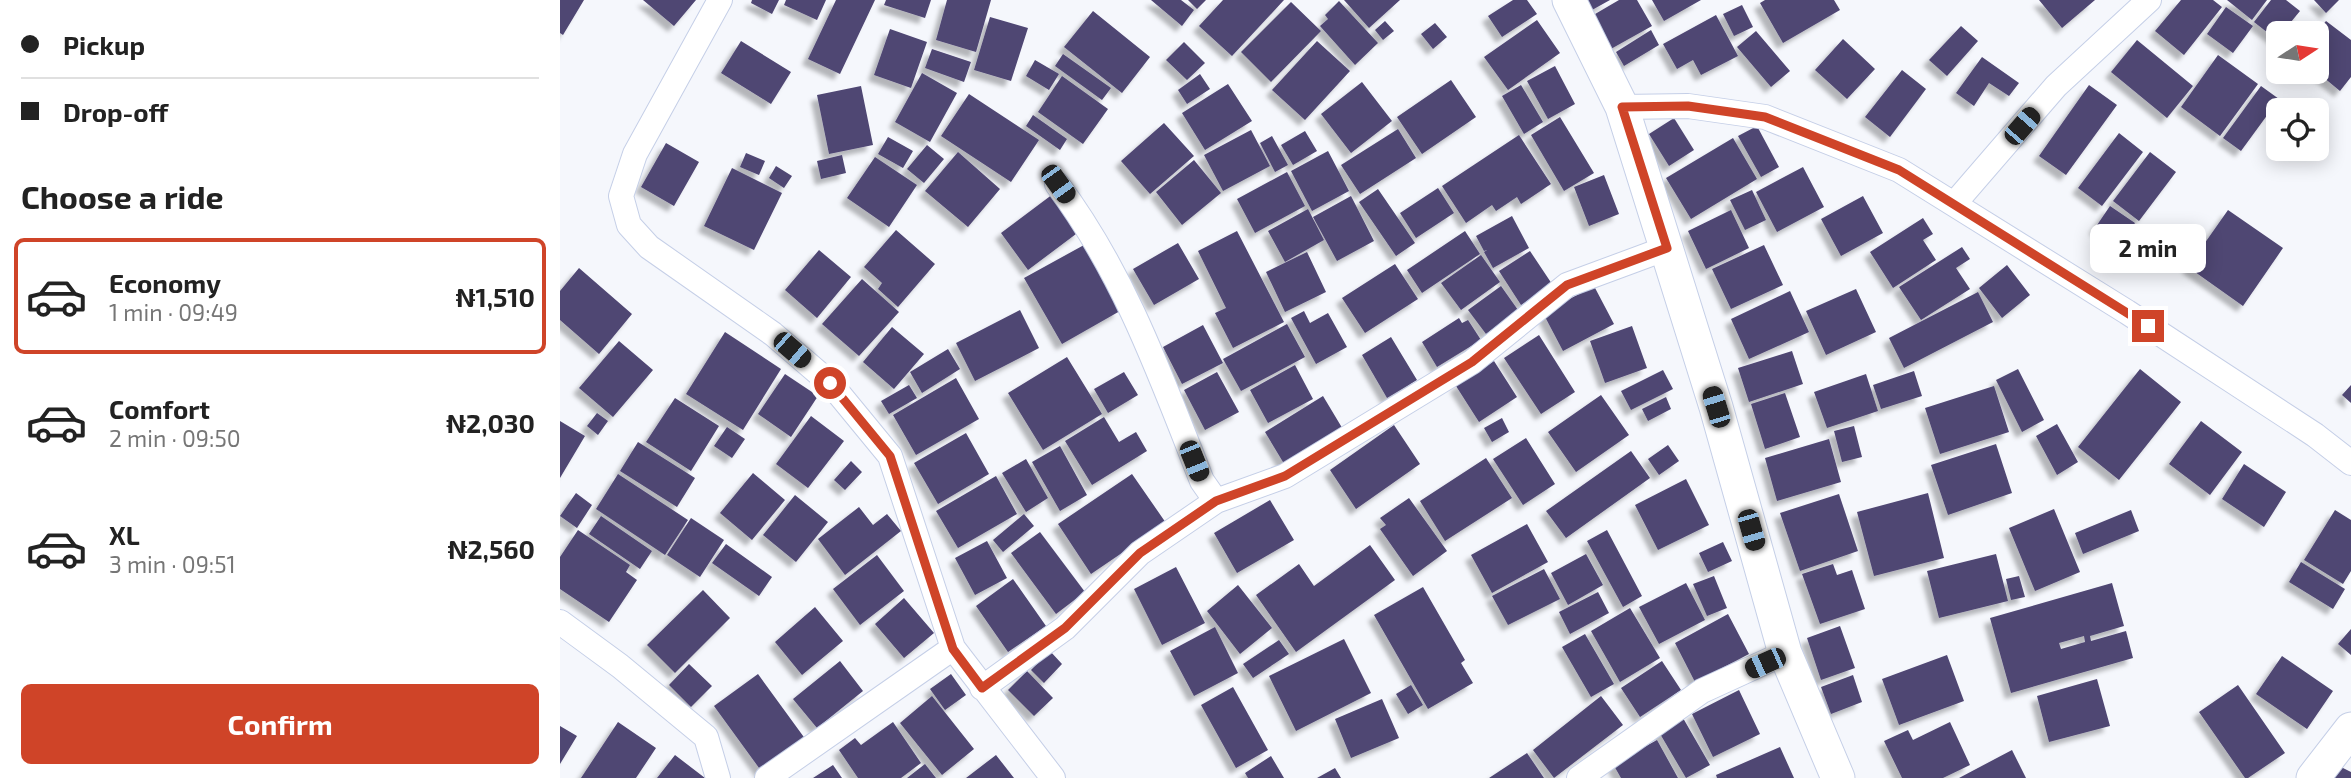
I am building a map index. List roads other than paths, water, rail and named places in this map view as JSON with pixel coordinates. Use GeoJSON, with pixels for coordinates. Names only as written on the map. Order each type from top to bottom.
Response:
{"type":"FeatureCollection","features":[{"type":"Feature","properties":{"kind":"main road"},"geometry":{"type":"LineString","coordinates":[[1569,0],[1622,107],[1667,248],[1786,653],[1838,778]]}},
{"type":"Feature","properties":{"kind":"main road"},"geometry":{"type":"LineString","coordinates":[[2313,778],[2351,730]]}},
{"type":"Feature","properties":{"kind":"street"},"geometry":{"type":"LineString","coordinates":[[720,0],[635,154],[621,196],[629,225],[649,247],[773,334],[830,383],[890,456],[953,649],[1053,778]]}},
{"type":"Feature","properties":{"kind":"street"},"geometry":{"type":"LineString","coordinates":[[1954,204],[2056,86],[2149,0]]}},
{"type":"Feature","properties":{"kind":"street"},"geometry":{"type":"LineString","coordinates":[[1622,107],[1688,106],[1765,117],[1899,170],[2149,327],[2315,435],[2351,463]]}},
{"type":"Feature","properties":{"kind":"street"},"geometry":{"type":"LineString","coordinates":[[1058,184],[1091,230],[1135,313],[1202,481],[1216,501]]}},
{"type":"Feature","properties":{"kind":"street"},"geometry":{"type":"LineString","coordinates":[[982,688],[1065,628],[1140,553],[1216,501],[1285,476],[1472,362],[1567,285],[1667,248]]}},
{"type":"Feature","properties":{"kind":"street"},"geometry":{"type":"LineString","coordinates":[[560,622],[620,666],[706,737],[718,778]]}},
{"type":"Feature","properties":{"kind":"street"},"geometry":{"type":"LineString","coordinates":[[767,778],[953,649]]}},
{"type":"Feature","properties":{"kind":"street"},"geometry":{"type":"LineString","coordinates":[[1579,778],[1702,691],[1786,653]]}}]}
